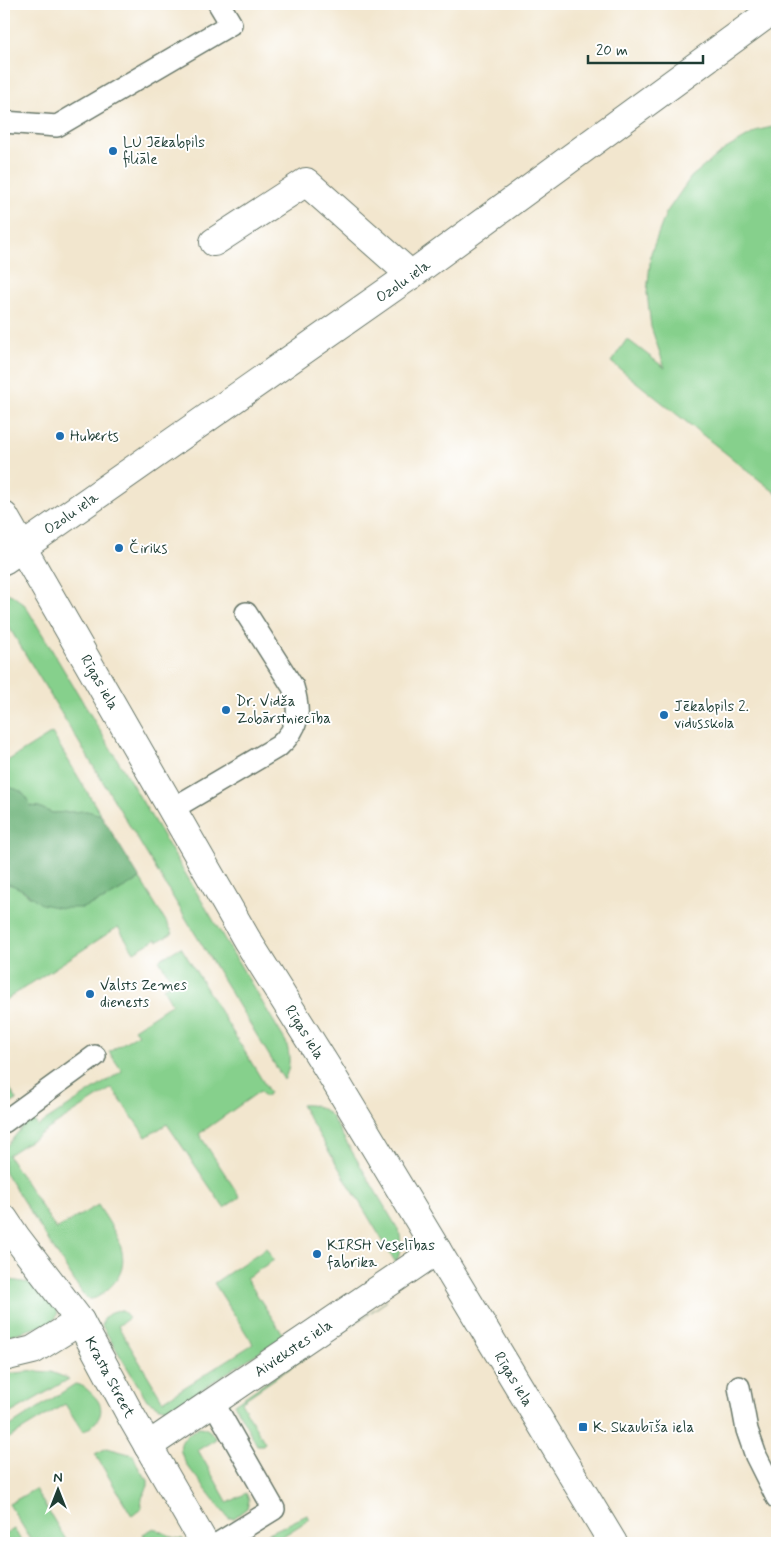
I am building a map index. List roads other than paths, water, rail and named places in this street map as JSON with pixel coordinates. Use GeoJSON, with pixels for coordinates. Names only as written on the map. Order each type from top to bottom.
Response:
{"type":"FeatureCollection","features":[{"type":"Feature","properties":{"kind":"street","name":"Ozolu iela"},"geometry":{"type":"LineString","coordinates":[[13,554],[411,275],[777,7]]}},
{"type":"Feature","properties":{"kind":"street"},"geometry":{"type":"LineString","coordinates":[[214,242],[306,182],[411,275]]}},
{"type":"Feature","properties":{"kind":"street","name":"Rīgas iela"},"geometry":{"type":"LineString","coordinates":[[4,516],[13,554],[172,809],[247,940],[328,1069],[613,1543]]}},
{"type":"Feature","properties":{"kind":"street","name":"Krasta Street"},"geometry":{"type":"LineString","coordinates":[[4,1219],[80,1321],[148,1446],[204,1543]]}},
{"type":"Feature","properties":{"kind":"street","name":"Aiviekstes iela"},"geometry":{"type":"LineString","coordinates":[[148,1446],[437,1250]]}},
{"type":"Feature","properties":{"kind":"street"},"geometry":{"type":"LineString","coordinates":[[4,1357],[33,1350],[80,1321]]}},
{"type":"Feature","properties":{"kind":"lane"},"geometry":{"type":"LineString","coordinates":[[4,122],[57,126],[231,24],[219,4]]}},
{"type":"Feature","properties":{"kind":"lane"},"geometry":{"type":"LineString","coordinates":[[172,809],[279,746],[289,736],[296,724],[298,712],[293,687],[246,613]]}},
{"type":"Feature","properties":{"kind":"lane"},"geometry":{"type":"LineString","coordinates":[[4,1122],[95,1056]]}},
{"type":"Feature","properties":{"kind":"lane"},"geometry":{"type":"LineString","coordinates":[[740,1387],[747,1430],[756,1456],[777,1498]]}},
{"type":"Feature","properties":{"kind":"lane"},"geometry":{"type":"LineString","coordinates":[[213,1402],[274,1508],[218,1543]]}},
{"type":"Feature","properties":{"kind":"place","name":"LU Jēkabpils filiāle"},"geometry":{"type":"Point","coordinates":[113,151]}},
{"type":"Feature","properties":{"kind":"place","name":"Huberts"},"geometry":{"type":"Point","coordinates":[60,436]}},
{"type":"Feature","properties":{"kind":"place","name":"Čiriks"},"geometry":{"type":"Point","coordinates":[119,548]}},
{"type":"Feature","properties":{"kind":"place","name":"Dr. Vidža Zobārstniecība"},"geometry":{"type":"Point","coordinates":[226,710]}},
{"type":"Feature","properties":{"kind":"place","name":"Jēkabpils 2. vidusskola"},"geometry":{"type":"Point","coordinates":[664,715]}},
{"type":"Feature","properties":{"kind":"place","name":"Valsts Zemes dienests"},"geometry":{"type":"Point","coordinates":[90,994]}},
{"type":"Feature","properties":{"kind":"place","name":"KIRSH Veselības fabrika"},"geometry":{"type":"Point","coordinates":[317,1254]}},
{"type":"Feature","properties":{"kind":"place","name":"K. Skaubīša iela"},"geometry":{"type":"Point","coordinates":[583,1427]}}]}
